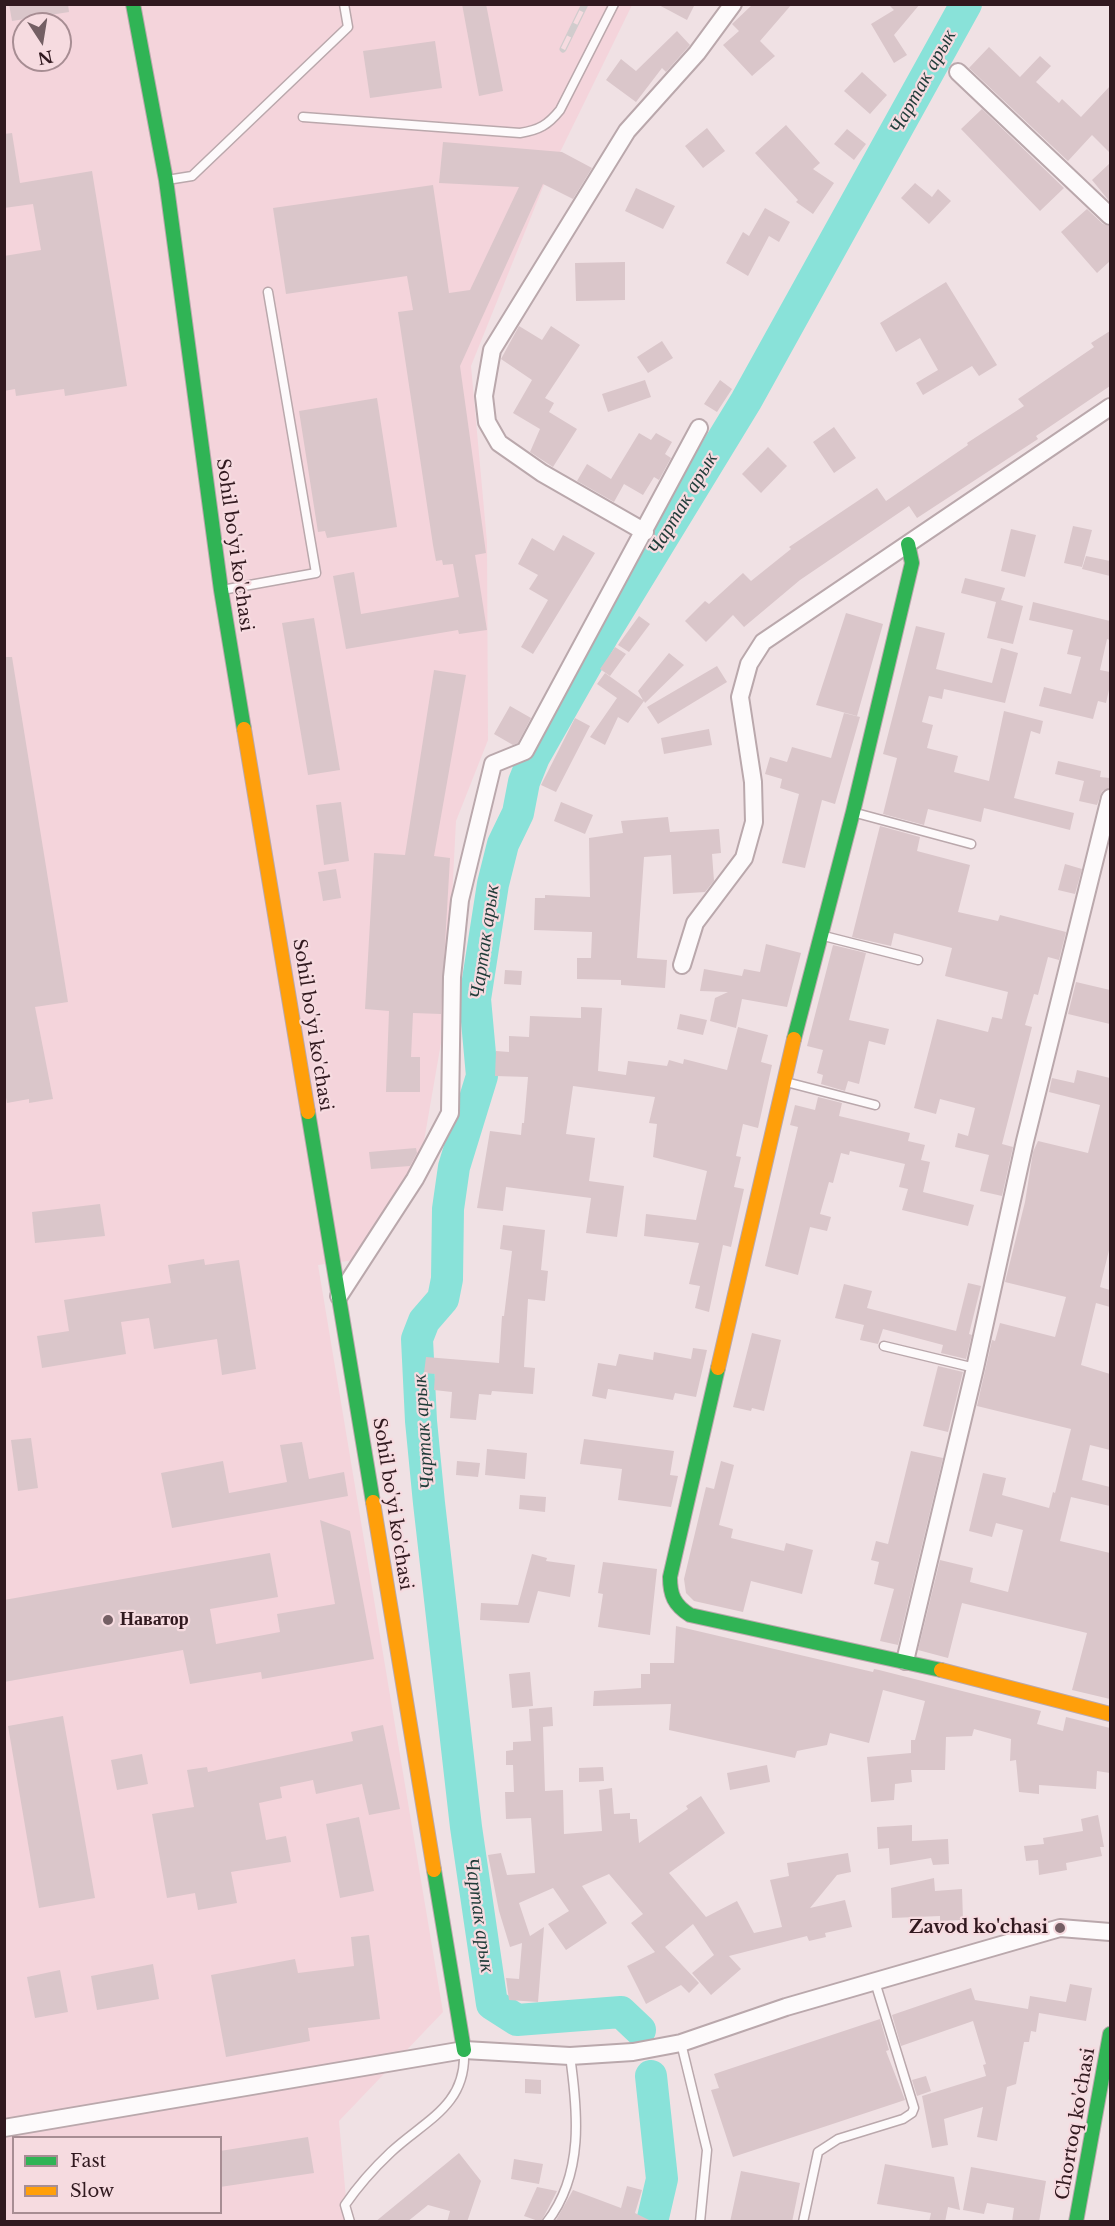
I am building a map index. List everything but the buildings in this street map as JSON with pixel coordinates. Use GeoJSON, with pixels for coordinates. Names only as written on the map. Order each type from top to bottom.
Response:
{"type":"FeatureCollection","features":[{"type":"Feature","properties":{"kind":"street","name":"Sohil bo'yi ko'chasi"},"geometry":{"type":"LineString","coordinates":[[133,4],[166,180],[221,590],[464,2050]]}},
{"type":"Feature","properties":{"kind":"street"},"geometry":{"type":"LineString","coordinates":[[645,532],[542,473],[499,443],[487,422],[484,396],[492,350],[627,131],[696,54],[733,4]]}},
{"type":"Feature","properties":{"kind":"street"},"geometry":{"type":"LineString","coordinates":[[958,72],[1110,216]]}},
{"type":"Feature","properties":{"kind":"street"},"geometry":{"type":"LineString","coordinates":[[682,965],[695,923],[744,858],[754,822],[753,782],[740,698],[749,664],[764,642],[1110,407]]}},
{"type":"Feature","properties":{"kind":"street"},"geometry":{"type":"LineString","coordinates":[[339,1296],[415,1179],[450,1113],[452,977],[460,900],[493,764],[525,751],[699,428]]}},
{"type":"Feature","properties":{"kind":"street"},"geometry":{"type":"LineString","coordinates":[[908,544],[912,563],[853,812],[783,1081],[672,1566],[669,1593],[675,1607],[690,1615],[905,1661],[1110,1714]]}},
{"type":"Feature","properties":{"kind":"street"},"geometry":{"type":"LineString","coordinates":[[905,1661],[975,1368],[1025,1141],[1110,798]]}},
{"type":"Feature","properties":{"kind":"street"},"geometry":{"type":"LineString","coordinates":[[4,2127],[464,2050],[570,2056],[633,2052],[681,2043],[786,2007],[1060,1928],[1110,1932]]}},
{"type":"Feature","properties":{"kind":"street","name":"Chortoq ko'chasi"},"geometry":{"type":"LineString","coordinates":[[1076,2222],[1110,2034]]}},
{"type":"Feature","properties":{"kind":"lane"},"geometry":{"type":"LineString","coordinates":[[166,180],[192,176],[321,54],[348,27],[344,4]]}},
{"type":"Feature","properties":{"kind":"lane"},"geometry":{"type":"LineString","coordinates":[[303,117],[520,133],[534,131],[549,124],[561,110],[614,4]]}},
{"type":"Feature","properties":{"kind":"lane"},"geometry":{"type":"LineString","coordinates":[[221,590],[316,573],[268,292]]}},
{"type":"Feature","properties":{"kind":"lane"},"geometry":{"type":"LineString","coordinates":[[853,812],[971,844]]}},
{"type":"Feature","properties":{"kind":"lane"},"geometry":{"type":"LineString","coordinates":[[821,935],[918,960]]}},
{"type":"Feature","properties":{"kind":"lane"},"geometry":{"type":"LineString","coordinates":[[783,1081],[875,1105]]}},
{"type":"Feature","properties":{"kind":"lane"},"geometry":{"type":"LineString","coordinates":[[884,1346],[975,1368]]}},
{"type":"Feature","properties":{"kind":"lane"},"geometry":{"type":"LineString","coordinates":[[803,2222],[819,2152],[838,2139],[903,2119],[912,2114],[914,2108],[875,1982]]}},
{"type":"Feature","properties":{"kind":"lane"},"geometry":{"type":"LineString","coordinates":[[681,2043],[707,2150],[700,2222]]}},
{"type":"Feature","properties":{"kind":"lane"},"geometry":{"type":"LineString","coordinates":[[350,2222],[345,2205],[357,2188],[392,2151],[432,2121],[456,2092],[465,2073],[464,2050]]}},
{"type":"Feature","properties":{"kind":"lane"},"geometry":{"type":"LineString","coordinates":[[547,2222],[561,2204],[572,2176],[576,2119],[570,2056]]}},
{"type":"Feature","properties":{"kind":"shaded area"},"geometry":{"type":"Polygon","coordinates":[[[5,5],[632,5],[543,187],[471,366],[487,542],[488,740],[456,821],[446,1014],[420,1164],[355,1260],[318,1265],[443,2012],[339,2121],[348,2221],[5,2221],[5,5]]]}},
{"type":"Feature","properties":{"kind":"waterway","name":"Чартак арык"},"geometry":{"type":"LineString","coordinates":[[640,2030],[621,2012],[517,2020],[492,2004],[466,1827],[429,1503],[421,1421],[417,1339],[424,1321],[443,1299],[447,1279],[448,1209],[454,1167],[482,1076],[475,999],[493,884],[503,844],[518,813],[524,782],[534,757],[602,637],[746,401],[966,4]]}},
{"type":"Feature","properties":{"kind":"waterway","name":"Чартак арык"},"geometry":{"type":"LineString","coordinates":[[651,2076],[662,2179],[652,2222]]}},
{"type":"Feature","properties":{"kind":"railway"},"geometry":{"type":"LineString","coordinates":[[563,49],[585,4]]}},
{"type":"Feature","properties":{"kind":"traffic: fast"},"geometry":{"type":"LineString","coordinates":[[133,4],[166,180],[221,590],[244,729]]}},
{"type":"Feature","properties":{"kind":"traffic: fast"},"geometry":{"type":"LineString","coordinates":[[794,1039],[853,812],[912,563],[908,544]]}},
{"type":"Feature","properties":{"kind":"traffic: fast"},"geometry":{"type":"LineString","coordinates":[[308,1112],[373,1502]]}},
{"type":"Feature","properties":{"kind":"traffic: fast"},"geometry":{"type":"LineString","coordinates":[[718,1368],[670,1577],[672,1594],[677,1603],[690,1615],[941,1670]]}},
{"type":"Feature","properties":{"kind":"traffic: fast"},"geometry":{"type":"LineString","coordinates":[[434,1870],[464,2050]]}},
{"type":"Feature","properties":{"kind":"traffic: fast"},"geometry":{"type":"LineString","coordinates":[[1076,2222],[1110,2034]]}},
{"type":"Feature","properties":{"kind":"traffic: slow"},"geometry":{"type":"LineString","coordinates":[[244,729],[308,1112]]}},
{"type":"Feature","properties":{"kind":"traffic: slow"},"geometry":{"type":"LineString","coordinates":[[718,1368],[794,1039]]}},
{"type":"Feature","properties":{"kind":"traffic: slow"},"geometry":{"type":"LineString","coordinates":[[373,1502],[434,1870]]}},
{"type":"Feature","properties":{"kind":"traffic: slow"},"geometry":{"type":"LineString","coordinates":[[941,1670],[1110,1714]]}},
{"type":"Feature","properties":{"kind":"place","name":"Наватор"},"geometry":{"type":"Point","coordinates":[108,1620]}},
{"type":"Feature","properties":{"kind":"place","name":"Zavod ko'chasi"},"geometry":{"type":"Point","coordinates":[1060,1928]}}]}
